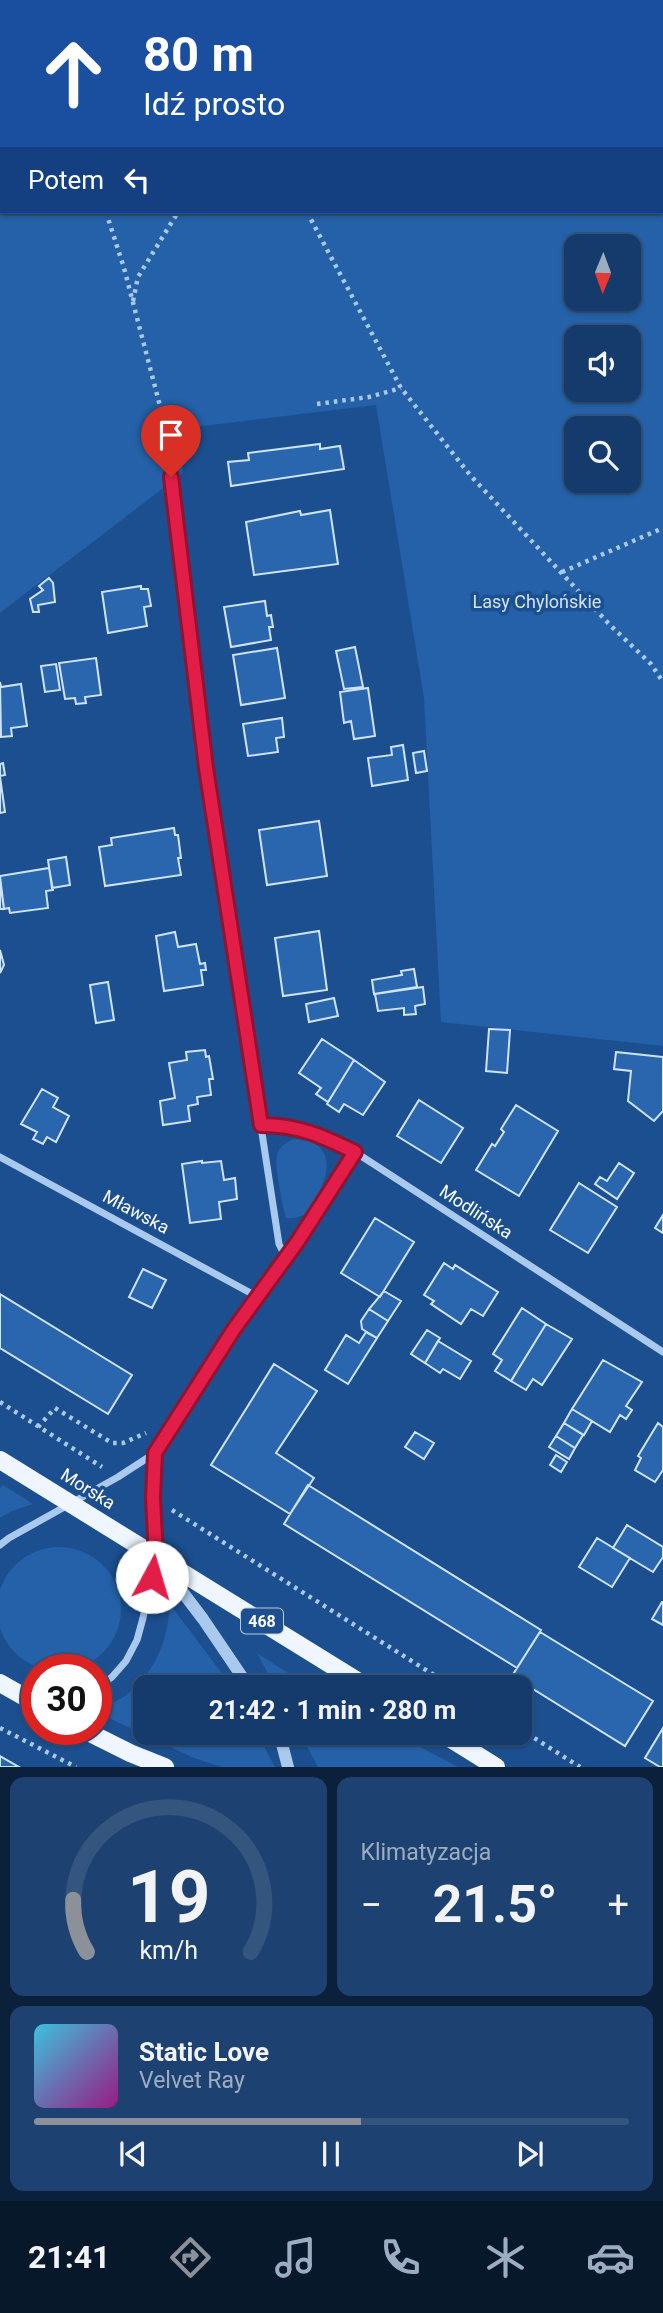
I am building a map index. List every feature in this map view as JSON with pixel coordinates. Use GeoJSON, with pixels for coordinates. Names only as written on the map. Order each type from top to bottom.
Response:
{"type":"FeatureCollection","features":[{"type":"Feature","properties":{"kind":"main road","name":"Morska"},"geometry":{"type":"LineString","coordinates":[[0,1460],[348,1675]]}},
{"type":"Feature","properties":{"kind":"main road"},"geometry":{"type":"LineString","coordinates":[[0,1683],[21,1695]]}},
{"type":"Feature","properties":{"kind":"main road"},"geometry":{"type":"LineString","coordinates":[[112,1744],[166,1767]]}},
{"type":"Feature","properties":{"kind":"main road"},"geometry":{"type":"LineString","coordinates":[[461,1745],[496,1767]]}},
{"type":"Feature","properties":{"kind":"street"},"geometry":{"type":"LineString","coordinates":[[164,424],[206,768],[279,1244],[285,1256]]}},
{"type":"Feature","properties":{"kind":"street","name":"Modlińska"},"geometry":{"type":"LineString","coordinates":[[261,1125],[284,1125],[313,1132],[355,1152],[663,1352]]}},
{"type":"Feature","properties":{"kind":"street"},"geometry":{"type":"LineString","coordinates":[[0,1545],[155,1453],[256,1296],[298,1241],[355,1152]]}},
{"type":"Feature","properties":{"kind":"street","name":"Mławska"},"geometry":{"type":"LineString","coordinates":[[0,1157],[256,1296]]}},
{"type":"Feature","properties":{"kind":"street"},"geometry":{"type":"LineString","coordinates":[[112,1675],[119,1669],[137,1640],[156,1556],[153,1498],[155,1453]]}},
{"type":"Feature","properties":{"kind":"street"},"geometry":{"type":"LineString","coordinates":[[156,1556],[241,1675]]}},
{"type":"Feature","properties":{"kind":"street"},"geometry":{"type":"LineString","coordinates":[[282,1745],[288,1767]]}},
{"type":"Feature","properties":{"kind":"path"},"geometry":{"type":"LineString","coordinates":[[107,214],[133,302],[164,424]]}},
{"type":"Feature","properties":{"kind":"path"},"geometry":{"type":"LineString","coordinates":[[133,302],[138,277],[177,214]]}},
{"type":"Feature","properties":{"kind":"path"},"geometry":{"type":"LineString","coordinates":[[308,214],[401,388],[470,475],[610,625],[651,664],[663,682]]}},
{"type":"Feature","properties":{"kind":"path"},"geometry":{"type":"LineString","coordinates":[[317,404],[369,397],[401,388]]}},
{"type":"Feature","properties":{"kind":"path"},"geometry":{"type":"LineString","coordinates":[[562,572],[663,528]]}},
{"type":"Feature","properties":{"kind":"path"},"geometry":{"type":"LineString","coordinates":[[0,1402],[118,1477]]}},
{"type":"Feature","properties":{"kind":"path"},"geometry":{"type":"LineString","coordinates":[[38,1427],[55,1408],[112,1443],[123,1443],[146,1433],[152,1423]]}},
{"type":"Feature","properties":{"kind":"path"},"geometry":{"type":"LineString","coordinates":[[153,1498],[434,1675]]}},
{"type":"Feature","properties":{"kind":"path"},"geometry":{"type":"LineString","coordinates":[[0,1728],[76,1767]]}},
{"type":"Feature","properties":{"kind":"path"},"geometry":{"type":"LineString","coordinates":[[532,1737],[580,1767]]}},
{"type":"Feature","properties":{"kind":"green space","name":"Lasy Chylońskie"},"geometry":{"type":"Polygon","coordinates":[[[0,214],[663,214],[663,1046],[441,1022],[424,698],[376,405],[178,429],[183,473],[0,613],[0,214]]]}},
{"type":"Feature","properties":{"kind":"green space"},"geometry":{"type":"Polygon","coordinates":[[[293,1139],[316,1145],[323,1151],[327,1167],[321,1187],[308,1212],[300,1217],[286,1218],[276,1160],[281,1147],[293,1139]]]}},
{"type":"Feature","properties":{"kind":"green space"},"geometry":{"type":"Polygon","coordinates":[[[3,1485],[33,1504],[0,1518],[0,1488],[3,1485]]]}},
{"type":"Feature","properties":{"kind":"green space"},"geometry":{"type":"Polygon","coordinates":[[[59,1547],[83,1552],[103,1565],[120,1597],[120,1621],[116,1633],[102,1654],[21,1654],[21,1657],[15,1653],[2,1633],[-1,1624],[-1,1594],[2,1585],[15,1565],[35,1552],[59,1547]]]}},
{"type":"Feature","properties":{"kind":"green space"},"geometry":{"type":"Polygon","coordinates":[[[170,1604],[223,1675],[146,1675],[163,1643],[170,1604]]]}},
{"type":"Feature","properties":{"kind":"green space"},"geometry":{"type":"Polygon","coordinates":[[[257,1653],[291,1675],[269,1675],[257,1653]]]}},
{"type":"Feature","properties":{"kind":"green space"},"geometry":{"type":"Polygon","coordinates":[[[133,1689],[133,1729],[112,1720],[112,1703],[133,1689]]]}},
{"type":"Feature","properties":{"kind":"green space"},"geometry":{"type":"Polygon","coordinates":[[[166,1745],[263,1745],[275,1767],[222,1767],[166,1745]]]}},
{"type":"Feature","properties":{"kind":"green space"},"geometry":{"type":"Polygon","coordinates":[[[306,1745],[417,1745],[458,1767],[318,1767],[306,1745]]]}},
{"type":"Feature","properties":{"kind":"building"},"geometry":{"type":"Polygon","coordinates":[[[320,444],[320,449],[340,446],[344,469],[231,486],[228,462],[249,460],[248,453],[320,444]]]}},
{"type":"Feature","properties":{"kind":"building"},"geometry":{"type":"Polygon","coordinates":[[[330,510],[338,564],[254,575],[246,522],[300,511],[301,515],[330,510]]]}},
{"type":"Feature","properties":{"kind":"building"},"geometry":{"type":"Polygon","coordinates":[[[49,578],[53,583],[55,602],[38,605],[39,612],[33,612],[30,599],[43,590],[39,586],[49,578]]]}},
{"type":"Feature","properties":{"kind":"building"},"geometry":{"type":"Polygon","coordinates":[[[141,586],[141,589],[148,589],[151,606],[144,607],[147,626],[108,633],[102,592],[141,586]]]}},
{"type":"Feature","properties":{"kind":"building"},"geometry":{"type":"Polygon","coordinates":[[[265,601],[267,616],[271,615],[273,627],[269,627],[271,640],[231,647],[224,607],[265,601]]]}},
{"type":"Feature","properties":{"kind":"building"},"geometry":{"type":"Polygon","coordinates":[[[355,647],[363,687],[344,689],[336,651],[355,647]]]}},
{"type":"Feature","properties":{"kind":"building"},"geometry":{"type":"Polygon","coordinates":[[[277,648],[285,698],[241,705],[233,655],[277,648]]]}},
{"type":"Feature","properties":{"kind":"building"},"geometry":{"type":"Polygon","coordinates":[[[96,658],[101,695],[85,697],[86,703],[76,704],[75,698],[65,699],[59,663],[96,658]]]}},
{"type":"Feature","properties":{"kind":"building"},"geometry":{"type":"Polygon","coordinates":[[[56,664],[60,690],[45,692],[41,666],[56,664]]]}},
{"type":"Feature","properties":{"kind":"building"},"geometry":{"type":"Polygon","coordinates":[[[0,682],[1,687],[21,684],[27,726],[11,728],[12,736],[1,737],[0,682]]]}},
{"type":"Feature","properties":{"kind":"building"},"geometry":{"type":"Polygon","coordinates":[[[368,688],[375,736],[354,739],[351,721],[344,723],[340,692],[368,688]]]}},
{"type":"Feature","properties":{"kind":"building"},"geometry":{"type":"Polygon","coordinates":[[[282,718],[284,737],[276,738],[278,752],[248,756],[243,724],[282,718]]]}},
{"type":"Feature","properties":{"kind":"building"},"geometry":{"type":"Polygon","coordinates":[[[403,745],[408,780],[372,786],[368,758],[392,755],[391,747],[403,745]]]}},
{"type":"Feature","properties":{"kind":"building"},"geometry":{"type":"Polygon","coordinates":[[[424,751],[427,771],[416,773],[413,753],[424,751]]]}},
{"type":"Feature","properties":{"kind":"building"},"geometry":{"type":"Polygon","coordinates":[[[3,763],[5,775],[0,776],[0,764],[3,763]]]}},
{"type":"Feature","properties":{"kind":"building"},"geometry":{"type":"Polygon","coordinates":[[[0,777],[5,812],[0,813],[0,777]]]}},
{"type":"Feature","properties":{"kind":"building"},"geometry":{"type":"Polygon","coordinates":[[[319,821],[327,876],[267,885],[259,830],[319,821]]]}},
{"type":"Feature","properties":{"kind":"building"},"geometry":{"type":"Polygon","coordinates":[[[174,828],[175,835],[178,835],[181,875],[105,886],[99,847],[112,845],[111,838],[174,828]]]}},
{"type":"Feature","properties":{"kind":"building"},"geometry":{"type":"Polygon","coordinates":[[[66,857],[70,885],[52,888],[48,860],[66,857]]]}},
{"type":"Feature","properties":{"kind":"building"},"geometry":{"type":"Polygon","coordinates":[[[49,868],[53,890],[46,891],[48,908],[10,913],[9,908],[4,909],[0,876],[49,868]]]}},
{"type":"Feature","properties":{"kind":"building"},"geometry":{"type":"Polygon","coordinates":[[[0,881],[4,909],[0,909],[0,881]]]}},
{"type":"Feature","properties":{"kind":"building"},"geometry":{"type":"Polygon","coordinates":[[[319,931],[327,990],[283,996],[275,938],[319,931]]]}},
{"type":"Feature","properties":{"kind":"building"},"geometry":{"type":"Polygon","coordinates":[[[175,932],[178,947],[196,944],[200,964],[205,963],[206,970],[201,970],[203,985],[164,991],[156,936],[175,932]]]}},
{"type":"Feature","properties":{"kind":"building"},"geometry":{"type":"Polygon","coordinates":[[[0,950],[4,965],[0,973],[0,950]]]}},
{"type":"Feature","properties":{"kind":"building"},"geometry":{"type":"Polygon","coordinates":[[[414,969],[417,987],[374,994],[372,980],[402,975],[401,971],[414,969]]]}},
{"type":"Feature","properties":{"kind":"building"},"geometry":{"type":"Polygon","coordinates":[[[108,982],[114,1020],[96,1023],[90,985],[108,982]]]}},
{"type":"Feature","properties":{"kind":"building"},"geometry":{"type":"Polygon","coordinates":[[[423,987],[425,1004],[415,1006],[416,1014],[404,1015],[404,1008],[378,1011],[375,994],[423,987]]]}},
{"type":"Feature","properties":{"kind":"building"},"geometry":{"type":"Polygon","coordinates":[[[334,998],[338,1016],[309,1022],[306,1004],[334,998]]]}},
{"type":"Feature","properties":{"kind":"building"},"geometry":{"type":"Polygon","coordinates":[[[489,1029],[510,1030],[507,1073],[486,1071],[489,1029]]]}},
{"type":"Feature","properties":{"kind":"building"},"geometry":{"type":"Polygon","coordinates":[[[322,1039],[354,1060],[328,1102],[316,1094],[321,1088],[299,1073],[322,1039]]]}},
{"type":"Feature","properties":{"kind":"building"},"geometry":{"type":"Polygon","coordinates":[[[205,1050],[206,1057],[209,1056],[213,1079],[209,1079],[211,1095],[197,1097],[198,1104],[188,1106],[190,1121],[163,1125],[160,1101],[175,1098],[169,1063],[187,1060],[186,1052],[205,1050]]]}},
{"type":"Feature","properties":{"kind":"building"},"geometry":{"type":"Polygon","coordinates":[[[616,1052],[663,1057],[663,1111],[654,1121],[628,1101],[631,1071],[614,1069],[616,1052]]]}},
{"type":"Feature","properties":{"kind":"building"},"geometry":{"type":"Polygon","coordinates":[[[354,1060],[385,1082],[363,1115],[344,1104],[339,1112],[327,1104],[354,1060]]]}},
{"type":"Feature","properties":{"kind":"building"},"geometry":{"type":"Polygon","coordinates":[[[42,1089],[58,1098],[53,1107],[69,1116],[56,1142],[47,1137],[43,1144],[33,1139],[37,1132],[21,1124],[42,1089]]]}},
{"type":"Feature","properties":{"kind":"building"},"geometry":{"type":"Polygon","coordinates":[[[419,1100],[463,1128],[441,1163],[397,1136],[419,1100]]]}},
{"type":"Feature","properties":{"kind":"building"},"geometry":{"type":"Polygon","coordinates":[[[516,1105],[558,1131],[519,1196],[476,1170],[492,1144],[495,1146],[504,1132],[501,1129],[516,1105]]]}},
{"type":"Feature","properties":{"kind":"building"},"geometry":{"type":"Polygon","coordinates":[[[221,1161],[224,1180],[235,1178],[237,1199],[219,1202],[221,1219],[190,1223],[182,1164],[221,1161]]]}},
{"type":"Feature","properties":{"kind":"building"},"geometry":{"type":"Polygon","coordinates":[[[619,1163],[634,1173],[617,1199],[595,1184],[600,1177],[607,1181],[619,1163]]]}},
{"type":"Feature","properties":{"kind":"building"},"geometry":{"type":"Polygon","coordinates":[[[579,1183],[617,1207],[588,1253],[550,1230],[579,1183]]]}},
{"type":"Feature","properties":{"kind":"building"},"geometry":{"type":"Polygon","coordinates":[[[663,1215],[663,1233],[655,1228],[663,1215]]]}},
{"type":"Feature","properties":{"kind":"building"},"geometry":{"type":"Polygon","coordinates":[[[375,1218],[414,1242],[380,1297],[341,1273],[375,1218]]]}},
{"type":"Feature","properties":{"kind":"building"},"geometry":{"type":"Polygon","coordinates":[[[444,1263],[453,1269],[455,1265],[498,1292],[483,1316],[471,1309],[461,1324],[431,1304],[434,1301],[424,1295],[444,1263]]]}},
{"type":"Feature","properties":{"kind":"building"},"geometry":{"type":"Polygon","coordinates":[[[143,1269],[166,1280],[152,1308],[129,1297],[143,1269]]]}},
{"type":"Feature","properties":{"kind":"building"},"geometry":{"type":"Polygon","coordinates":[[[384,1291],[401,1301],[388,1321],[369,1309],[384,1291]]]}},
{"type":"Feature","properties":{"kind":"building"},"geometry":{"type":"Polygon","coordinates":[[[0,1294],[132,1375],[108,1414],[0,1348],[0,1294]]]}},
{"type":"Feature","properties":{"kind":"building"},"geometry":{"type":"Polygon","coordinates":[[[522,1308],[546,1324],[511,1381],[495,1371],[502,1360],[493,1354],[522,1308]]]}},
{"type":"Feature","properties":{"kind":"building"},"geometry":{"type":"Polygon","coordinates":[[[369,1309],[388,1321],[377,1338],[362,1329],[361,1321],[369,1309]]]}},
{"type":"Feature","properties":{"kind":"building"},"geometry":{"type":"Polygon","coordinates":[[[546,1324],[572,1339],[542,1385],[533,1379],[526,1390],[511,1381],[546,1324]]]}},
{"type":"Feature","properties":{"kind":"building"},"geometry":{"type":"Polygon","coordinates":[[[427,1330],[440,1338],[425,1363],[411,1354],[427,1330]]]}},
{"type":"Feature","properties":{"kind":"building"},"geometry":{"type":"Polygon","coordinates":[[[366,1332],[377,1338],[348,1384],[325,1370],[346,1335],[359,1343],[366,1332]]]}},
{"type":"Feature","properties":{"kind":"building"},"geometry":{"type":"Polygon","coordinates":[[[438,1341],[471,1361],[460,1379],[443,1369],[440,1373],[425,1363],[438,1341]]]}},
{"type":"Feature","properties":{"kind":"building"},"geometry":{"type":"Polygon","coordinates":[[[603,1360],[642,1382],[626,1406],[632,1410],[626,1419],[620,1415],[610,1432],[572,1409],[603,1360]]]}},
{"type":"Feature","properties":{"kind":"building"},"geometry":{"type":"Polygon","coordinates":[[[274,1364],[317,1391],[276,1453],[314,1478],[290,1514],[211,1465],[274,1364]]]}},
{"type":"Feature","properties":{"kind":"building"},"geometry":{"type":"Polygon","coordinates":[[[572,1409],[592,1421],[584,1435],[564,1423],[572,1409]]]}},
{"type":"Feature","properties":{"kind":"building"},"geometry":{"type":"Polygon","coordinates":[[[564,1423],[583,1435],[575,1448],[556,1436],[564,1423]]]}},
{"type":"Feature","properties":{"kind":"building"},"geometry":{"type":"Polygon","coordinates":[[[658,1423],[663,1427],[663,1470],[655,1482],[635,1470],[641,1458],[638,1456],[658,1423]]]}},
{"type":"Feature","properties":{"kind":"building"},"geometry":{"type":"Polygon","coordinates":[[[415,1432],[434,1443],[424,1459],[405,1447],[415,1432]]]}},
{"type":"Feature","properties":{"kind":"building"},"geometry":{"type":"Polygon","coordinates":[[[556,1436],[575,1448],[569,1459],[549,1447],[556,1436]]]}},
{"type":"Feature","properties":{"kind":"building"},"geometry":{"type":"Polygon","coordinates":[[[556,1455],[567,1462],[561,1472],[550,1465],[556,1455]]]}},
{"type":"Feature","properties":{"kind":"building"},"geometry":{"type":"Polygon","coordinates":[[[308,1485],[541,1630],[517,1668],[284,1524],[308,1485]]]}},
{"type":"Feature","properties":{"kind":"building"},"geometry":{"type":"Polygon","coordinates":[[[627,1525],[663,1547],[663,1557],[653,1572],[613,1548],[627,1525]]]}},
{"type":"Feature","properties":{"kind":"building"},"geometry":{"type":"Polygon","coordinates":[[[597,1538],[630,1558],[612,1587],[579,1567],[597,1538]]]}},
{"type":"Feature","properties":{"kind":"building"},"geometry":{"type":"Polygon","coordinates":[[[663,1602],[663,1625],[652,1619],[663,1602]]]}},
{"type":"Feature","properties":{"kind":"building"},"geometry":{"type":"Polygon","coordinates":[[[540,1632],[653,1701],[625,1746],[532,1688],[532,1675],[513,1675],[540,1632]]]}},
{"type":"Feature","properties":{"kind":"building"},"geometry":{"type":"Polygon","coordinates":[[[663,1728],[663,1767],[660,1767],[645,1758],[663,1728]]]}},
{"type":"Feature","properties":{"kind":"building"},"geometry":{"type":"Polygon","coordinates":[[[0,1756],[19,1767],[0,1767],[0,1756]]]}},
{"type":"Feature","properties":{"kind":"route"},"geometry":{"type":"LineString","coordinates":[[152,1577],[156,1556],[153,1498],[155,1453],[234,1329],[298,1241],[355,1152],[313,1132],[284,1125],[261,1125],[206,768],[171,477]]}}]}
